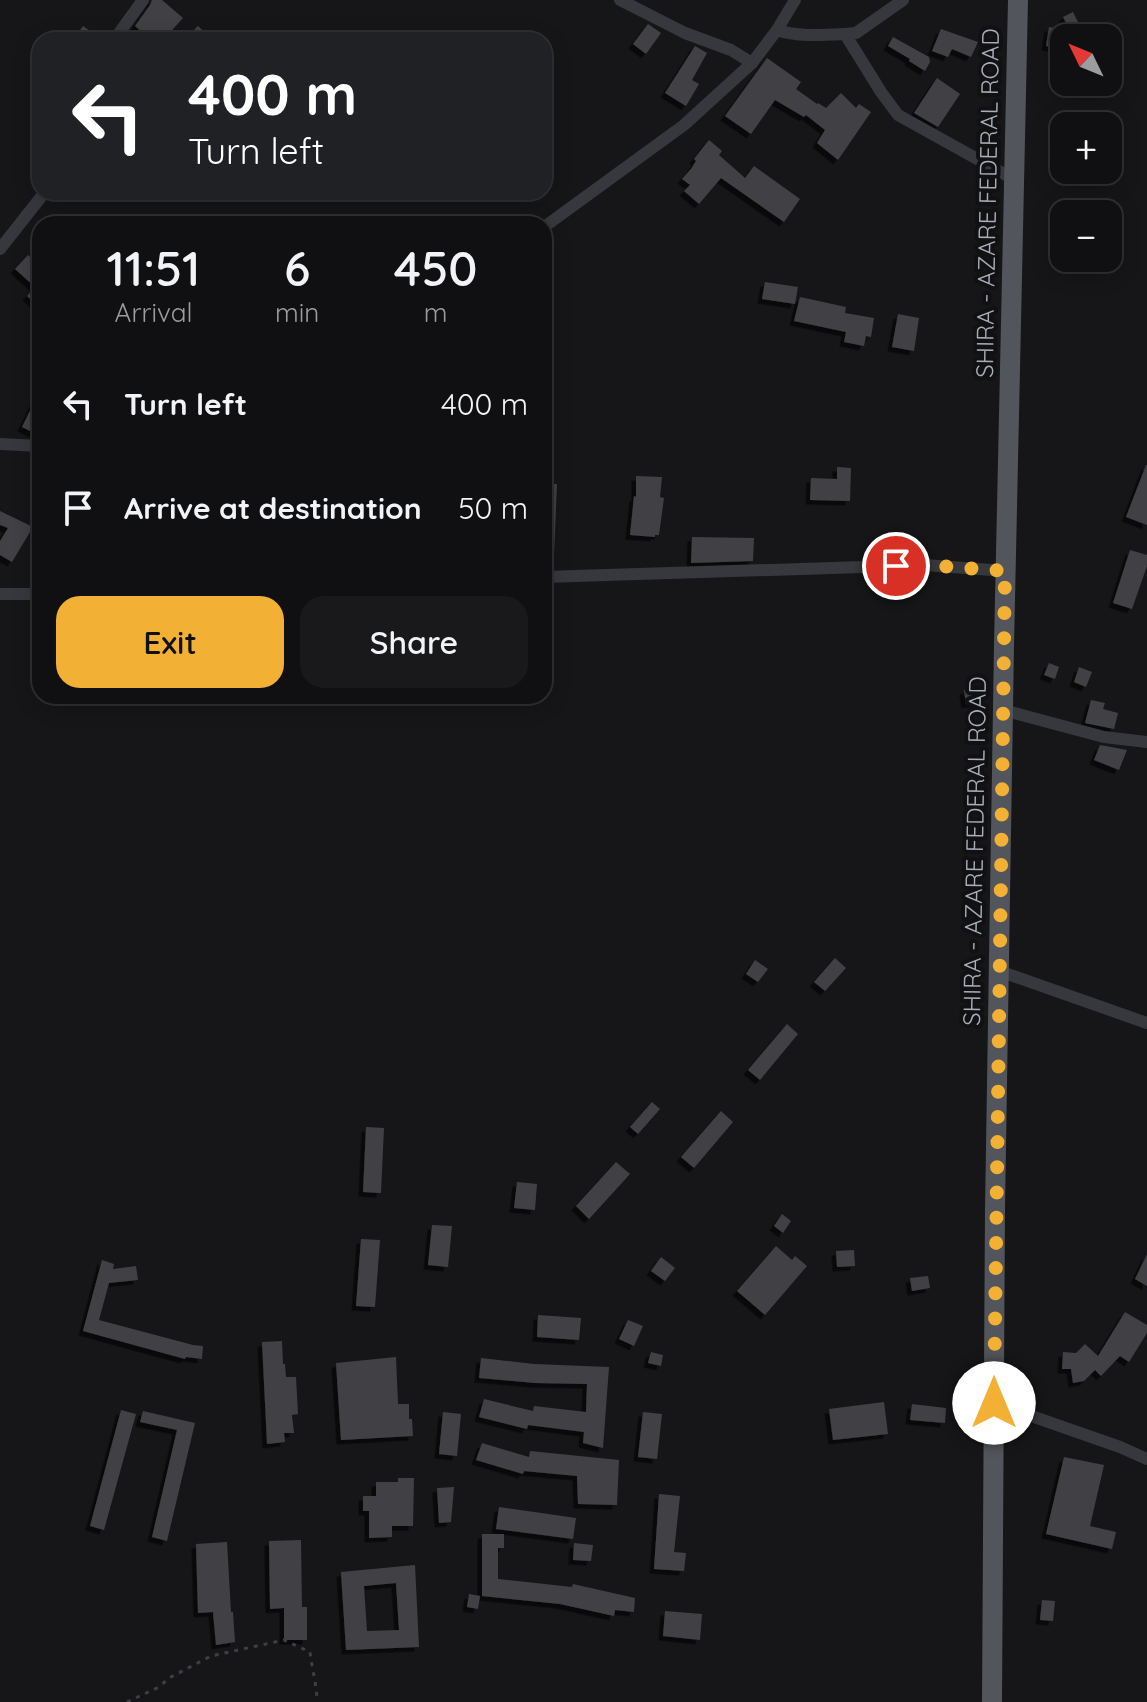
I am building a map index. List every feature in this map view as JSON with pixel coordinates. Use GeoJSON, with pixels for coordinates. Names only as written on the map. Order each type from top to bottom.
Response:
{"type":"FeatureCollection","features":[{"type":"Feature","properties":{"kind":"main road","name":"SHIRA - AZARE FEDERAL ROAD"},"geometry":{"type":"LineString","coordinates":[[992,1702],[1005,571],[1018,0]]}},
{"type":"Feature","properties":{"kind":"street"},"geometry":{"type":"LineString","coordinates":[[120,32],[143,0]]}},
{"type":"Feature","properties":{"kind":"street"},"geometry":{"type":"LineString","coordinates":[[620,0],[685,33],[731,50],[752,63]]}},
{"type":"Feature","properties":{"kind":"street"},"geometry":{"type":"LineString","coordinates":[[552,221],[684,125],[752,63],[795,0]]}},
{"type":"Feature","properties":{"kind":"street"},"geometry":{"type":"LineString","coordinates":[[777,30],[823,35],[856,33],[903,0]]}},
{"type":"Feature","properties":{"kind":"street"},"geometry":{"type":"LineString","coordinates":[[845,34],[898,115],[1015,180]]}},
{"type":"Feature","properties":{"kind":"street"},"geometry":{"type":"LineString","coordinates":[[0,249],[39,200]]}},
{"type":"Feature","properties":{"kind":"street"},"geometry":{"type":"LineString","coordinates":[[0,444],[32,446]]}},
{"type":"Feature","properties":{"kind":"street"},"geometry":{"type":"LineString","coordinates":[[552,577],[925,565],[1005,571]]}},
{"type":"Feature","properties":{"kind":"street"},"geometry":{"type":"LineString","coordinates":[[0,594],[32,594]]}},
{"type":"Feature","properties":{"kind":"street"},"geometry":{"type":"LineString","coordinates":[[1003,710],[1104,737],[1147,742]]}},
{"type":"Feature","properties":{"kind":"street"},"geometry":{"type":"LineString","coordinates":[[999,971],[1147,1023]]}},
{"type":"Feature","properties":{"kind":"street"},"geometry":{"type":"LineString","coordinates":[[994,1403],[1147,1459]]}},
{"type":"Feature","properties":{"kind":"path"},"geometry":{"type":"LineString","coordinates":[[127,1702],[211,1656],[284,1640],[310,1652],[317,1702]]}},
{"type":"Feature","properties":{"kind":"building"},"geometry":{"type":"Polygon","coordinates":[[[152,0],[162,0],[183,18],[170,32],[142,32],[135,26],[152,0]]]}},
{"type":"Feature","properties":{"kind":"building"},"geometry":{"type":"Polygon","coordinates":[[[1073,12],[1079,24],[1067,24],[1063,17],[1073,12]]]}},
{"type":"Feature","properties":{"kind":"building"},"geometry":{"type":"Polygon","coordinates":[[[648,24],[661,33],[646,54],[633,44],[648,24]]]}},
{"type":"Feature","properties":{"kind":"building"},"geometry":{"type":"Polygon","coordinates":[[[1049,27],[1050,27],[1050,47],[1046,46],[1049,27]]]}},
{"type":"Feature","properties":{"kind":"building"},"geometry":{"type":"Polygon","coordinates":[[[941,29],[978,42],[971,57],[952,49],[948,57],[932,51],[941,29]]]}},
{"type":"Feature","properties":{"kind":"building"},"geometry":{"type":"Polygon","coordinates":[[[893,37],[929,57],[925,71],[888,46],[893,37]]]}},
{"type":"Feature","properties":{"kind":"building"},"geometry":{"type":"Polygon","coordinates":[[[695,46],[707,53],[692,80],[699,84],[686,106],[665,93],[695,46]]]}},
{"type":"Feature","properties":{"kind":"building"},"geometry":{"type":"Polygon","coordinates":[[[767,58],[801,82],[796,89],[817,104],[826,108],[841,93],[856,108],[859,104],[871,112],[838,160],[817,143],[825,130],[806,115],[804,117],[775,100],[751,134],[725,116],[767,58]]]}},
{"type":"Feature","properties":{"kind":"building"},"geometry":{"type":"Polygon","coordinates":[[[937,78],[960,94],[938,127],[914,113],[937,78]]]}},
{"type":"Feature","properties":{"kind":"building"},"geometry":{"type":"Polygon","coordinates":[[[709,140],[722,151],[719,155],[745,178],[754,166],[800,199],[784,222],[721,178],[699,204],[684,191],[690,185],[682,179],[709,140]]]}},
{"type":"Feature","properties":{"kind":"building"},"geometry":{"type":"Polygon","coordinates":[[[28,255],[32,259],[32,284],[15,269],[28,255]]]}},
{"type":"Feature","properties":{"kind":"building"},"geometry":{"type":"Polygon","coordinates":[[[765,282],[798,287],[795,304],[762,299],[765,282]]]}},
{"type":"Feature","properties":{"kind":"building"},"geometry":{"type":"Polygon","coordinates":[[[800,297],[846,307],[845,313],[874,318],[871,337],[866,336],[864,346],[844,342],[846,332],[794,321],[800,297]]]}},
{"type":"Feature","properties":{"kind":"building"},"geometry":{"type":"Polygon","coordinates":[[[898,314],[919,318],[914,351],[892,347],[898,314]]]}},
{"type":"Feature","properties":{"kind":"building"},"geometry":{"type":"Polygon","coordinates":[[[32,406],[32,432],[22,427],[32,406]]]}},
{"type":"Feature","properties":{"kind":"building"},"geometry":{"type":"Polygon","coordinates":[[[1147,465],[1147,525],[1126,517],[1147,465]]]}},
{"type":"Feature","properties":{"kind":"building"},"geometry":{"type":"Polygon","coordinates":[[[837,467],[851,468],[850,501],[810,500],[811,478],[837,479],[837,467]]]}},
{"type":"Feature","properties":{"kind":"building"},"geometry":{"type":"Polygon","coordinates":[[[636,476],[662,477],[660,497],[664,498],[659,535],[655,537],[630,535],[636,476]]]}},
{"type":"Feature","properties":{"kind":"building"},"geometry":{"type":"Polygon","coordinates":[[[552,484],[557,484],[552,555],[552,484]]]}},
{"type":"Feature","properties":{"kind":"building"},"geometry":{"type":"Polygon","coordinates":[[[0,511],[32,527],[12,562],[0,555],[0,541],[8,528],[0,525],[0,511]]]}},
{"type":"Feature","properties":{"kind":"building"},"geometry":{"type":"Polygon","coordinates":[[[692,537],[754,538],[753,561],[691,563],[692,537]]]}},
{"type":"Feature","properties":{"kind":"building"},"geometry":{"type":"Polygon","coordinates":[[[1130,550],[1147,555],[1147,566],[1132,609],[1113,603],[1130,550]]]}},
{"type":"Feature","properties":{"kind":"building"},"geometry":{"type":"Polygon","coordinates":[[[1049,663],[1059,667],[1055,679],[1044,675],[1049,663]]]}},
{"type":"Feature","properties":{"kind":"building"},"geometry":{"type":"Polygon","coordinates":[[[1079,667],[1092,672],[1086,687],[1074,682],[1079,667]]]}},
{"type":"Feature","properties":{"kind":"building"},"geometry":{"type":"Polygon","coordinates":[[[975,688],[977,702],[966,704],[964,690],[975,688]]]}},
{"type":"Feature","properties":{"kind":"building"},"geometry":{"type":"Polygon","coordinates":[[[1091,700],[1105,703],[1103,709],[1118,713],[1114,729],[1085,723],[1091,700]]]}},
{"type":"Feature","properties":{"kind":"building"},"geometry":{"type":"Polygon","coordinates":[[[1100,745],[1127,750],[1119,770],[1094,760],[1100,745]]]}},
{"type":"Feature","properties":{"kind":"building"},"geometry":{"type":"Polygon","coordinates":[[[835,958],[846,968],[825,991],[814,982],[835,958]]]}},
{"type":"Feature","properties":{"kind":"building"},"geometry":{"type":"Polygon","coordinates":[[[755,960],[768,969],[758,982],[746,974],[755,960]]]}},
{"type":"Feature","properties":{"kind":"building"},"geometry":{"type":"Polygon","coordinates":[[[787,1024],[798,1034],[760,1080],[748,1070],[787,1024]]]}},
{"type":"Feature","properties":{"kind":"building"},"geometry":{"type":"Polygon","coordinates":[[[652,1102],[660,1109],[638,1134],[630,1127],[652,1102]]]}},
{"type":"Feature","properties":{"kind":"building"},"geometry":{"type":"Polygon","coordinates":[[[721,1111],[733,1122],[694,1168],[681,1157],[721,1111]]]}},
{"type":"Feature","properties":{"kind":"building"},"geometry":{"type":"Polygon","coordinates":[[[366,1127],[384,1128],[381,1193],[363,1192],[366,1127]]]}},
{"type":"Feature","properties":{"kind":"building"},"geometry":{"type":"Polygon","coordinates":[[[616,1162],[630,1174],[589,1219],[576,1206],[616,1162]]]}},
{"type":"Feature","properties":{"kind":"building"},"geometry":{"type":"Polygon","coordinates":[[[517,1182],[537,1184],[535,1210],[514,1208],[517,1182]]]}},
{"type":"Feature","properties":{"kind":"building"},"geometry":{"type":"Polygon","coordinates":[[[782,1214],[791,1221],[783,1233],[774,1226],[782,1214]]]}},
{"type":"Feature","properties":{"kind":"building"},"geometry":{"type":"Polygon","coordinates":[[[432,1225],[452,1226],[448,1267],[428,1265],[432,1225]]]}},
{"type":"Feature","properties":{"kind":"building"},"geometry":{"type":"Polygon","coordinates":[[[361,1239],[380,1240],[375,1307],[356,1306],[361,1239]]]}},
{"type":"Feature","properties":{"kind":"building"},"geometry":{"type":"Polygon","coordinates":[[[776,1246],[792,1260],[795,1256],[807,1266],[765,1315],[737,1291],[776,1246]]]}},
{"type":"Feature","properties":{"kind":"building"},"geometry":{"type":"Polygon","coordinates":[[[854,1250],[855,1266],[837,1267],[836,1251],[854,1250]]]}},
{"type":"Feature","properties":{"kind":"building"},"geometry":{"type":"Polygon","coordinates":[[[1147,1254],[1147,1286],[1135,1279],[1147,1254]]]}},
{"type":"Feature","properties":{"kind":"building"},"geometry":{"type":"Polygon","coordinates":[[[661,1257],[675,1268],[665,1281],[651,1271],[661,1257]]]}},
{"type":"Feature","properties":{"kind":"building"},"geometry":{"type":"Polygon","coordinates":[[[102,1260],[114,1264],[113,1269],[136,1266],[138,1280],[109,1283],[99,1320],[203,1346],[202,1359],[185,1359],[83,1331],[102,1260]]]}},
{"type":"Feature","properties":{"kind":"building"},"geometry":{"type":"Polygon","coordinates":[[[928,1276],[930,1288],[912,1291],[910,1278],[928,1276]]]}},
{"type":"Feature","properties":{"kind":"building"},"geometry":{"type":"Polygon","coordinates":[[[1125,1312],[1147,1325],[1147,1333],[1129,1362],[1120,1356],[1101,1376],[1095,1370],[1084,1381],[1073,1383],[1071,1369],[1062,1369],[1063,1352],[1076,1353],[1085,1344],[1098,1356],[1125,1312]]]}},
{"type":"Feature","properties":{"kind":"building"},"geometry":{"type":"Polygon","coordinates":[[[538,1315],[581,1318],[579,1340],[537,1337],[538,1315]]]}},
{"type":"Feature","properties":{"kind":"building"},"geometry":{"type":"Polygon","coordinates":[[[628,1320],[643,1326],[634,1346],[619,1339],[628,1320]]]}},
{"type":"Feature","properties":{"kind":"building"},"geometry":{"type":"Polygon","coordinates":[[[282,1341],[286,1377],[296,1377],[298,1414],[292,1415],[294,1433],[284,1433],[285,1442],[267,1444],[262,1342],[282,1341]]]}},
{"type":"Feature","properties":{"kind":"building"},"geometry":{"type":"Polygon","coordinates":[[[651,1352],[663,1355],[661,1366],[648,1363],[651,1352]]]}},
{"type":"Feature","properties":{"kind":"building"},"geometry":{"type":"Polygon","coordinates":[[[396,1357],[398,1404],[409,1404],[413,1436],[341,1440],[336,1363],[396,1357]]]}},
{"type":"Feature","properties":{"kind":"building"},"geometry":{"type":"Polygon","coordinates":[[[481,1358],[609,1367],[603,1448],[583,1443],[584,1432],[528,1425],[527,1429],[479,1417],[484,1399],[533,1411],[534,1406],[586,1412],[587,1384],[479,1378],[481,1358]]]}},
{"type":"Feature","properties":{"kind":"building"},"geometry":{"type":"Polygon","coordinates":[[[884,1402],[888,1434],[833,1440],[829,1409],[884,1402]]]}},
{"type":"Feature","properties":{"kind":"building"},"geometry":{"type":"Polygon","coordinates":[[[912,1404],[946,1408],[945,1423],[910,1420],[912,1404]]]}},
{"type":"Feature","properties":{"kind":"building"},"geometry":{"type":"Polygon","coordinates":[[[121,1410],[136,1414],[104,1530],[90,1526],[121,1410]]]}},
{"type":"Feature","properties":{"kind":"building"},"geometry":{"type":"Polygon","coordinates":[[[143,1411],[195,1423],[167,1541],[152,1537],[177,1430],[140,1422],[143,1411]]]}},
{"type":"Feature","properties":{"kind":"building"},"geometry":{"type":"Polygon","coordinates":[[[443,1412],[461,1414],[457,1456],[439,1454],[443,1412]]]}},
{"type":"Feature","properties":{"kind":"building"},"geometry":{"type":"Polygon","coordinates":[[[643,1412],[662,1414],[657,1459],[638,1457],[643,1412]]]}},
{"type":"Feature","properties":{"kind":"building"},"geometry":{"type":"Polygon","coordinates":[[[482,1443],[529,1457],[530,1451],[619,1460],[617,1505],[578,1504],[577,1476],[524,1471],[523,1474],[476,1460],[482,1443]]]}},
{"type":"Feature","properties":{"kind":"building"},"geometry":{"type":"Polygon","coordinates":[[[1064,1457],[1104,1465],[1090,1526],[1116,1532],[1112,1549],[1046,1534],[1064,1457]]]}},
{"type":"Feature","properties":{"kind":"building"},"geometry":{"type":"Polygon","coordinates":[[[398,1478],[414,1478],[413,1526],[392,1526],[392,1537],[369,1538],[369,1511],[363,1511],[363,1496],[376,1496],[376,1482],[398,1482],[398,1478]]]}},
{"type":"Feature","properties":{"kind":"building"},"geometry":{"type":"Polygon","coordinates":[[[454,1487],[451,1522],[439,1523],[437,1488],[454,1487]]]}},
{"type":"Feature","properties":{"kind":"building"},"geometry":{"type":"Polygon","coordinates":[[[659,1494],[680,1496],[674,1552],[686,1553],[684,1571],[654,1569],[659,1494]]]}},
{"type":"Feature","properties":{"kind":"building"},"geometry":{"type":"Polygon","coordinates":[[[499,1507],[576,1518],[573,1539],[496,1529],[499,1507]]]}},
{"type":"Feature","properties":{"kind":"building"},"geometry":{"type":"Polygon","coordinates":[[[482,1534],[504,1534],[504,1548],[498,1548],[498,1579],[572,1587],[573,1584],[635,1598],[634,1612],[615,1610],[614,1616],[560,1604],[482,1596],[482,1534]]]}},
{"type":"Feature","properties":{"kind":"building"},"geometry":{"type":"Polygon","coordinates":[[[301,1540],[302,1607],[307,1607],[307,1640],[284,1640],[284,1608],[270,1609],[269,1541],[301,1540]]]}},
{"type":"Feature","properties":{"kind":"building"},"geometry":{"type":"Polygon","coordinates":[[[227,1542],[235,1642],[216,1645],[213,1612],[198,1613],[196,1544],[227,1542]]]}},
{"type":"Feature","properties":{"kind":"building"},"geometry":{"type":"Polygon","coordinates":[[[574,1543],[593,1545],[591,1561],[573,1560],[574,1543]]]}},
{"type":"Feature","properties":{"kind":"building"},"geometry":{"type":"Polygon","coordinates":[[[415,1565],[419,1647],[346,1650],[341,1572],[415,1565]],[[396,1583],[364,1586],[367,1631],[399,1630],[396,1583]]]}},
{"type":"Feature","properties":{"kind":"building"},"geometry":{"type":"Polygon","coordinates":[[[469,1594],[480,1596],[478,1609],[467,1607],[469,1594]]]}},
{"type":"Feature","properties":{"kind":"building"},"geometry":{"type":"Polygon","coordinates":[[[1042,1600],[1055,1601],[1053,1621],[1040,1620],[1042,1600]]]}},
{"type":"Feature","properties":{"kind":"building"},"geometry":{"type":"Polygon","coordinates":[[[665,1611],[702,1614],[700,1640],[663,1636],[665,1611]]]}},
{"type":"Feature","properties":{"kind":"route"},"geometry":{"type":"LineString","coordinates":[[896,566],[1005,571],[994,1403]]}}]}
